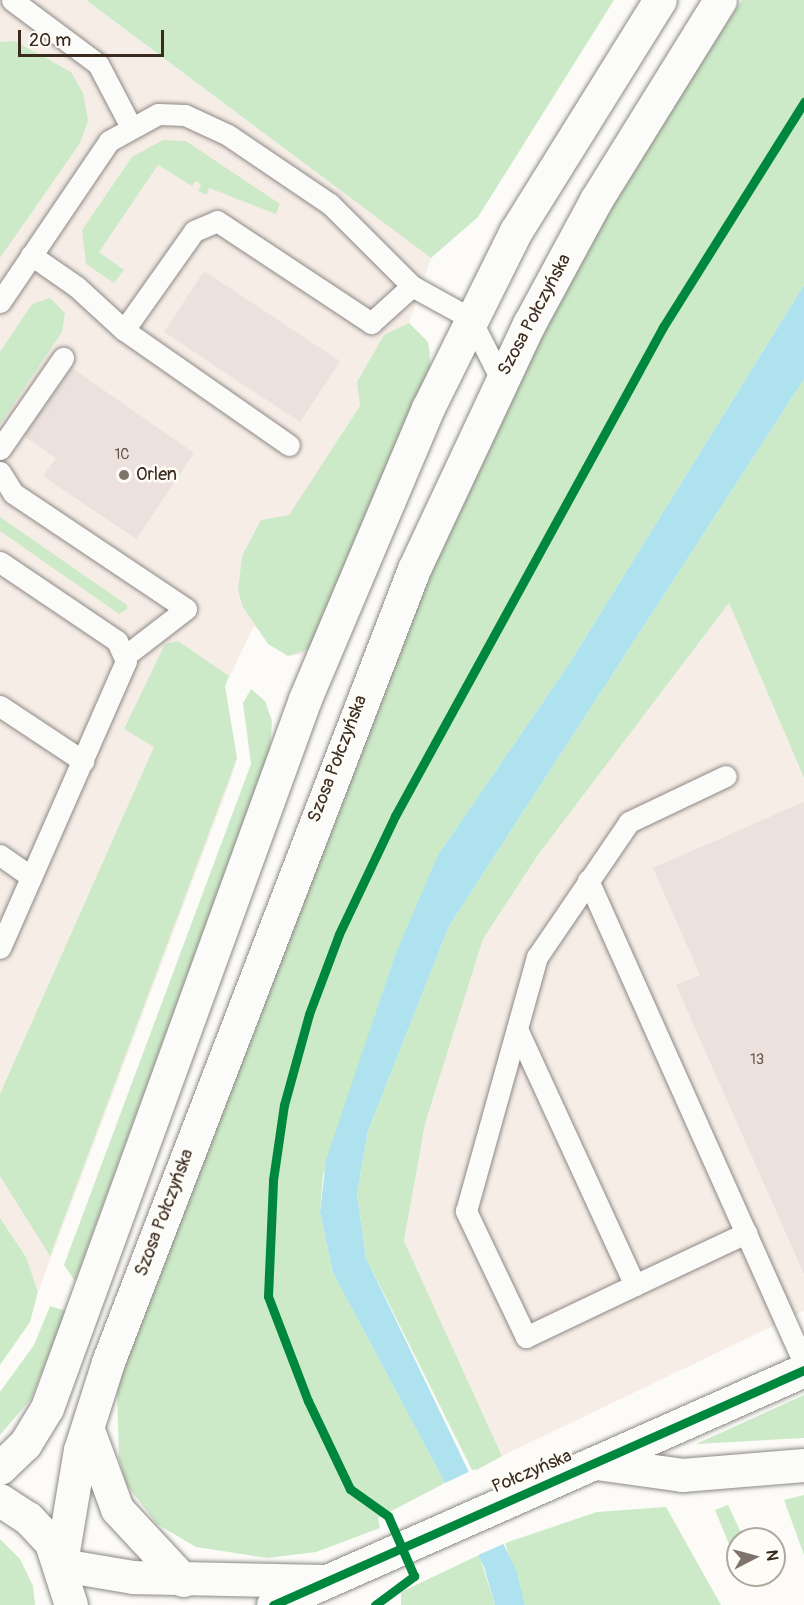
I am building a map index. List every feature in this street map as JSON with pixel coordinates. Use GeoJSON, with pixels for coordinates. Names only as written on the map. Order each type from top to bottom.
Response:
{"type":"FeatureCollection","features":[{"type":"Feature","properties":{"kind":"main road"},"geometry":{"type":"LineString","coordinates":[[0,1468],[25,1444],[46,1408],[305,699],[470,318],[554,164],[660,0]]}},
{"type":"Feature","properties":{"kind":"main road","name":"Szosa Połczyńska"},"geometry":{"type":"LineString","coordinates":[[62,1564],[88,1426],[355,714],[501,379],[596,200],[720,0]]}},
{"type":"Feature","properties":{"kind":"main road","name":"Połczyńska"},"geometry":{"type":"LineString","coordinates":[[273,1605],[320,1581],[596,1463],[804,1370]]}},
{"type":"Feature","properties":{"kind":"main road"},"geometry":{"type":"LineString","coordinates":[[88,1426],[99,1470],[117,1509],[183,1580]]}},
{"type":"Feature","properties":{"kind":"main road","name":"Połczyńska"},"geometry":{"type":"LineString","coordinates":[[596,1463],[681,1475],[804,1465]]}},
{"type":"Feature","properties":{"kind":"main road"},"geometry":{"type":"LineString","coordinates":[[0,1500],[36,1526],[62,1564],[71,1605]]}},
{"type":"Feature","properties":{"kind":"main road","name":"Połczyńska"},"geometry":{"type":"LineString","coordinates":[[62,1564],[183,1580],[249,1575],[320,1581]]}},
{"type":"Feature","properties":{"kind":"lane"},"geometry":{"type":"LineString","coordinates":[[12,0],[98,64],[130,125]]}},
{"type":"Feature","properties":{"kind":"lane"},"geometry":{"type":"LineString","coordinates":[[0,302],[109,141],[130,125],[158,114],[185,115],[228,135],[330,204],[412,286],[470,318],[501,379]]}},
{"type":"Feature","properties":{"kind":"lane"},"geometry":{"type":"LineString","coordinates":[[124,330],[205,223],[228,225],[371,323],[412,286]]}},
{"type":"Feature","properties":{"kind":"lane"},"geometry":{"type":"LineString","coordinates":[[31,255],[77,287],[124,330],[289,445]]}},
{"type":"Feature","properties":{"kind":"lane"},"geometry":{"type":"LineString","coordinates":[[0,449],[63,358]]}},
{"type":"Feature","properties":{"kind":"lane"},"geometry":{"type":"LineString","coordinates":[[0,472],[13,493],[186,609],[125,656]]}},
{"type":"Feature","properties":{"kind":"lane"},"geometry":{"type":"LineString","coordinates":[[0,562],[117,641],[125,656],[123,677],[0,948]]}},
{"type":"Feature","properties":{"kind":"lane"},"geometry":{"type":"LineString","coordinates":[[0,706],[83,761]]}},
{"type":"Feature","properties":{"kind":"lane"},"geometry":{"type":"LineString","coordinates":[[726,776],[629,822],[537,957],[466,1212],[526,1337],[746,1233]]}},
{"type":"Feature","properties":{"kind":"lane"},"geometry":{"type":"LineString","coordinates":[[0,855],[31,877]]}},
{"type":"Feature","properties":{"kind":"lane"},"geometry":{"type":"LineString","coordinates":[[588,880],[804,1363]]}},
{"type":"Feature","properties":{"kind":"lane"},"geometry":{"type":"LineString","coordinates":[[517,1029],[635,1285]]}},
{"type":"Feature","properties":{"kind":"shaded area"},"geometry":{"type":"Polygon","coordinates":[[[0,0],[86,0],[431,258],[409,323],[428,342],[431,354],[305,654],[288,656],[254,626],[225,686],[237,758],[231,779],[38,1292],[26,1257],[0,1218],[0,0]]]}},
{"type":"Feature","properties":{"kind":"shaded area"},"geometry":{"type":"Polygon","coordinates":[[[729,603],[804,778],[804,1311],[502,1456],[404,1241],[425,1124],[483,939],[538,855],[729,603]]]}},
{"type":"Feature","properties":{"kind":"green space"},"geometry":{"type":"Polygon","coordinates":[[[86,0],[614,0],[478,217],[431,258],[86,0]]]}},
{"type":"Feature","properties":{"kind":"green space"},"geometry":{"type":"Polygon","coordinates":[[[742,0],[804,0],[804,285],[569,664],[438,855],[323,1175],[320,1212],[333,1273],[445,1483],[378,1518],[380,1528],[316,1552],[267,1558],[196,1547],[157,1524],[126,1484],[119,1458],[117,1386],[470,470],[624,176],[742,0]]]}},
{"type":"Feature","properties":{"kind":"green space"},"geometry":{"type":"Polygon","coordinates":[[[15,41],[71,72],[83,93],[88,121],[80,143],[0,258],[0,42],[15,41]]]}},
{"type":"Feature","properties":{"kind":"green space"},"geometry":{"type":"Polygon","coordinates":[[[163,140],[186,141],[280,204],[276,214],[209,188],[207,195],[198,191],[201,185],[196,181],[192,186],[158,165],[99,252],[124,270],[114,283],[86,264],[82,230],[132,157],[163,140]]]}},
{"type":"Feature","properties":{"kind":"green space"},"geometry":{"type":"Polygon","coordinates":[[[50,298],[65,313],[62,332],[0,424],[0,352],[32,304],[50,298]]]}},
{"type":"Feature","properties":{"kind":"green space"},"geometry":{"type":"Polygon","coordinates":[[[409,323],[428,342],[431,369],[310,649],[288,656],[268,644],[243,607],[238,591],[242,556],[261,520],[289,515],[360,406],[357,382],[384,335],[409,323]]]}},
{"type":"Feature","properties":{"kind":"green space"},"geometry":{"type":"Polygon","coordinates":[[[804,379],[804,778],[729,603],[538,855],[483,939],[425,1124],[404,1241],[502,1456],[473,1472],[366,1258],[357,1194],[368,1131],[449,926],[804,379]]]}},
{"type":"Feature","properties":{"kind":"green space"},"geometry":{"type":"Polygon","coordinates":[[[0,517],[127,605],[127,609],[119,614],[0,531],[0,517]]]}},
{"type":"Feature","properties":{"kind":"green space"},"geometry":{"type":"Polygon","coordinates":[[[178,641],[229,676],[225,686],[237,758],[50,1256],[0,1176],[0,1094],[154,747],[124,729],[165,644],[178,641]]]}},
{"type":"Feature","properties":{"kind":"green space"},"geometry":{"type":"Polygon","coordinates":[[[251,689],[265,701],[272,721],[270,749],[75,1281],[64,1265],[251,764],[243,703],[251,689]]]}},
{"type":"Feature","properties":{"kind":"green space"},"geometry":{"type":"Polygon","coordinates":[[[0,1218],[26,1257],[38,1292],[30,1322],[0,1365],[0,1218]]]}},
{"type":"Feature","properties":{"kind":"green space"},"geometry":{"type":"Polygon","coordinates":[[[50,1306],[66,1311],[31,1399],[0,1435],[0,1392],[34,1345],[50,1306]]]}},
{"type":"Feature","properties":{"kind":"green space"},"geometry":{"type":"Polygon","coordinates":[[[804,1395],[804,1438],[696,1444],[804,1395]]]}},
{"type":"Feature","properties":{"kind":"green space"},"geometry":{"type":"Polygon","coordinates":[[[804,1495],[804,1555],[784,1500],[804,1495]]]}},
{"type":"Feature","properties":{"kind":"green space"},"geometry":{"type":"Polygon","coordinates":[[[728,1505],[738,1527],[726,1527],[726,1537],[715,1510],[728,1505]]]}},
{"type":"Feature","properties":{"kind":"green space"},"geometry":{"type":"Polygon","coordinates":[[[666,1507],[721,1605],[525,1605],[505,1543],[597,1512],[666,1507]]]}},
{"type":"Feature","properties":{"kind":"green space"},"geometry":{"type":"Polygon","coordinates":[[[0,1539],[20,1559],[33,1586],[35,1605],[0,1605],[0,1539]]]}},
{"type":"Feature","properties":{"kind":"green space"},"geometry":{"type":"Polygon","coordinates":[[[479,1555],[495,1605],[401,1605],[401,1592],[479,1555]]]}},
{"type":"Feature","properties":{"kind":"water"},"geometry":{"type":"Polygon","coordinates":[[[804,285],[804,379],[449,926],[368,1131],[357,1194],[366,1258],[516,1570],[525,1605],[495,1605],[484,1567],[445,1483],[333,1273],[320,1212],[326,1160],[396,953],[438,855],[569,664],[804,285]]]}},
{"type":"Feature","properties":{"kind":"pier"},"geometry":{"type":"Polygon","coordinates":[[[475,1469],[508,1542],[476,1556],[443,1484],[475,1469]]]}},
{"type":"Feature","properties":{"kind":"building"},"geometry":{"type":"Polygon","coordinates":[[[204,271],[340,361],[300,422],[164,332],[204,271]]]}},
{"type":"Feature","properties":{"kind":"building"},"geometry":{"type":"Polygon","coordinates":[[[72,368],[194,453],[136,539],[43,476],[56,458],[24,436],[72,368]]]}},
{"type":"Feature","properties":{"kind":"building"},"geometry":{"type":"Polygon","coordinates":[[[804,802],[804,1274],[676,985],[700,975],[653,868],[804,802]]]}},
{"type":"Feature","properties":{"kind":"cycle path"},"geometry":{"type":"LineString","coordinates":[[375,1605],[414,1576],[388,1516],[350,1489],[308,1401],[268,1296],[273,1180],[284,1105],[309,1014],[339,934],[395,816],[663,327],[804,102]]}},
{"type":"Feature","properties":{"kind":"cycle path"},"geometry":{"type":"LineString","coordinates":[[273,1605],[804,1370]]}},
{"type":"Feature","properties":{"kind":"place","name":"Orlen"},"geometry":{"type":"Point","coordinates":[124,475]}}]}
